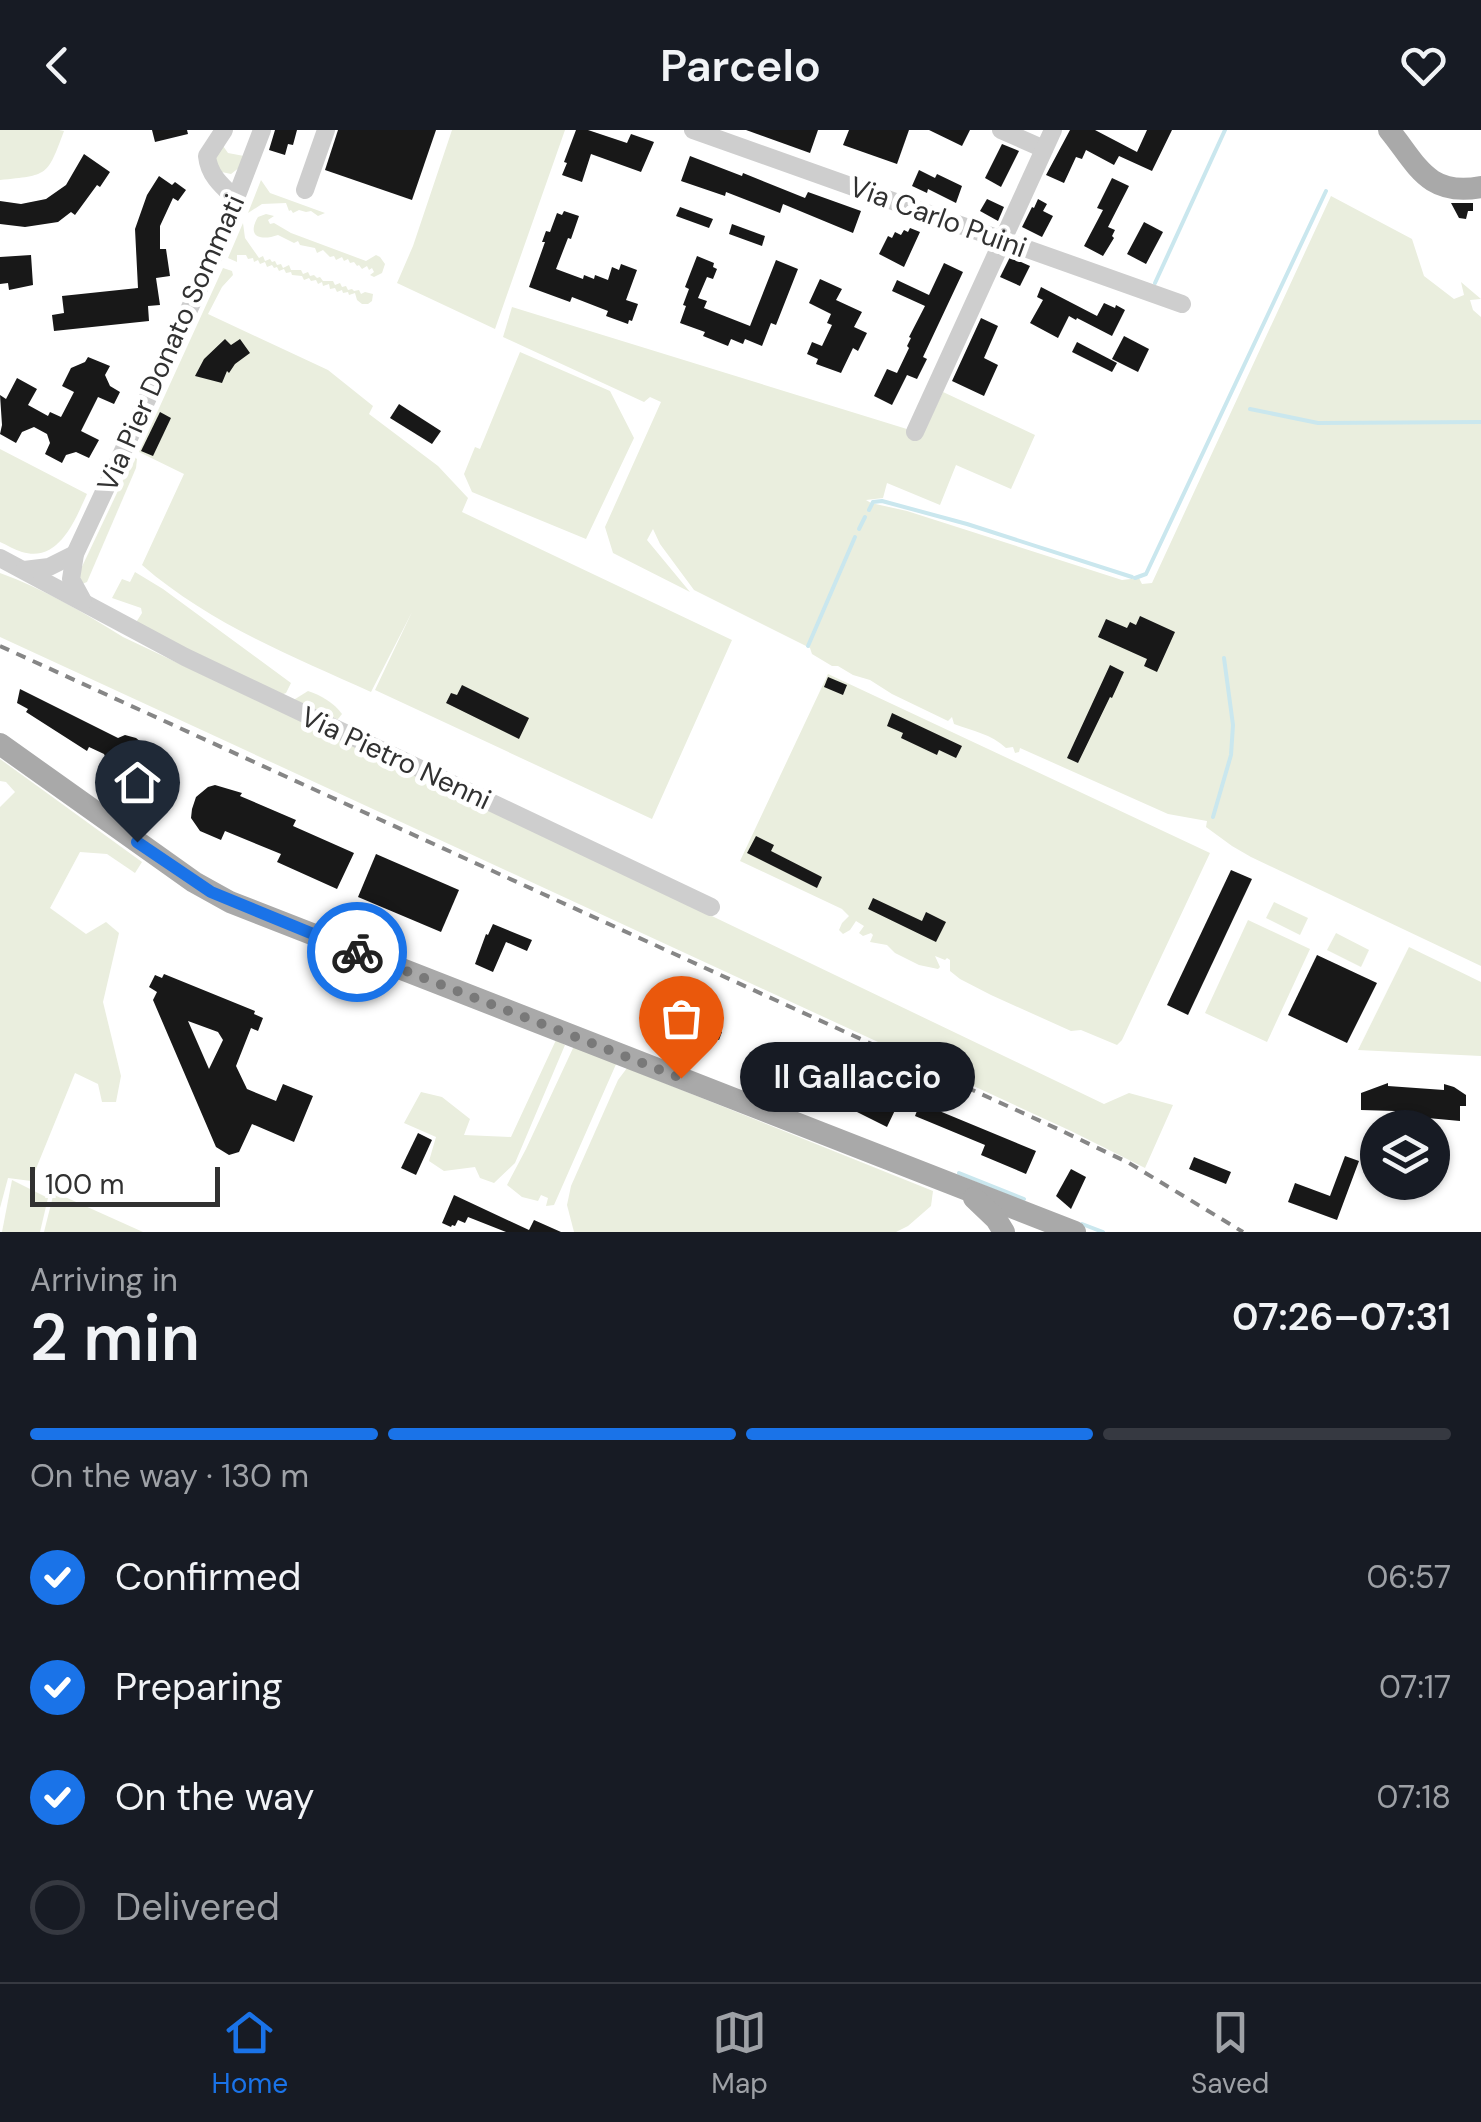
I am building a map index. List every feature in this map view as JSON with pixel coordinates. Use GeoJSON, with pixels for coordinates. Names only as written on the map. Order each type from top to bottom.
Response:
{"type":"FeatureCollection","features":[{"type":"Feature","properties":{"kind":"main road"},"geometry":{"type":"LineString","coordinates":[[1389,130],[1422,175],[1446,186],[1481,187]]}},
{"type":"Feature","properties":{"kind":"main road"},"geometry":{"type":"LineString","coordinates":[[0,744],[194,882],[230,902],[1057,1230]]}},
{"type":"Feature","properties":{"kind":"main road"},"geometry":{"type":"LineString","coordinates":[[963,1190],[986,1208],[1004,1232]]}},
{"type":"Feature","properties":{"kind":"street"},"geometry":{"type":"LineString","coordinates":[[224,130],[206,156],[212,175],[236,200]]}},
{"type":"Feature","properties":{"kind":"street","name":"Via Pier Donato Sommati"},"geometry":{"type":"LineString","coordinates":[[75,554],[213,258],[262,130]]}},
{"type":"Feature","properties":{"kind":"street"},"geometry":{"type":"LineString","coordinates":[[305,190],[326,130]]}},
{"type":"Feature","properties":{"kind":"street","name":"Via Carlo Puini"},"geometry":{"type":"LineString","coordinates":[[694,130],[721,135],[1191,308]]}},
{"type":"Feature","properties":{"kind":"street"},"geometry":{"type":"LineString","coordinates":[[1002,130],[1044,149]]}},
{"type":"Feature","properties":{"kind":"street"},"geometry":{"type":"LineString","coordinates":[[916,432],[1052,130]]}},
{"type":"Feature","properties":{"kind":"street"},"geometry":{"type":"LineString","coordinates":[[24,570],[49,567],[75,554]]}},
{"type":"Feature","properties":{"kind":"street"},"geometry":{"type":"LineString","coordinates":[[61,591],[58,576],[75,554]]}},
{"type":"Feature","properties":{"kind":"street"},"geometry":{"type":"LineString","coordinates":[[75,554],[71,579],[84,602]]}},
{"type":"Feature","properties":{"kind":"street","name":"Via Pietro Nenni"},"geometry":{"type":"LineString","coordinates":[[0,558],[184,657],[711,907]]}},
{"type":"Feature","properties":{"kind":"green space"},"geometry":{"type":"Polygon","coordinates":[[[0,130],[64,131],[44,171],[0,180],[0,130]]]}},
{"type":"Feature","properties":{"kind":"green space"},"geometry":{"type":"Polygon","coordinates":[[[452,130],[565,130],[495,329],[397,283],[452,130]]]}},
{"type":"Feature","properties":{"kind":"green space"},"geometry":{"type":"Polygon","coordinates":[[[221,143],[228,153],[244,156],[240,167],[231,174],[217,171],[213,152],[221,143]]]}},
{"type":"Feature","properties":{"kind":"green space"},"geometry":{"type":"Polygon","coordinates":[[[261,180],[270,193],[325,213],[293,213],[286,203],[262,204],[248,213],[261,180]]]}},
{"type":"Feature","properties":{"kind":"green space"},"geometry":{"type":"Polygon","coordinates":[[[1331,196],[1412,239],[1424,276],[1454,299],[1464,295],[1461,282],[1481,299],[1470,300],[1481,317],[1481,966],[1251,857],[1206,827],[1207,821],[1168,814],[1020,748],[1015,753],[1013,747],[1006,748],[988,736],[954,724],[952,717],[948,721],[870,680],[832,666],[812,654],[810,648],[694,590],[653,529],[647,540],[690,592],[613,553],[605,527],[661,402],[650,397],[644,402],[503,337],[512,307],[923,434],[943,392],[1035,435],[1011,489],[956,465],[940,505],[887,483],[883,498],[866,500],[1122,580],[1139,578],[1142,584],[1152,583],[1331,196]]]}},
{"type":"Feature","properties":{"kind":"green space"},"geometry":{"type":"Polygon","coordinates":[[[274,216],[268,220],[270,224],[291,233],[366,261],[376,255],[380,257],[385,264],[382,273],[374,277],[370,275],[374,272],[372,268],[362,269],[342,257],[336,260],[323,250],[317,253],[315,248],[278,235],[257,236],[255,224],[258,217],[274,216]]]}},
{"type":"Feature","properties":{"kind":"green space"},"geometry":{"type":"Polygon","coordinates":[[[243,223],[245,238],[259,258],[275,261],[283,268],[289,265],[291,270],[308,272],[335,285],[340,283],[348,290],[373,294],[372,301],[362,304],[355,293],[337,292],[329,284],[304,280],[284,269],[267,267],[265,262],[254,262],[246,255],[237,255],[237,262],[228,258],[243,223]]]}},
{"type":"Feature","properties":{"kind":"green space"},"geometry":{"type":"Polygon","coordinates":[[[223,268],[233,275],[208,314],[328,370],[373,406],[369,414],[438,466],[468,498],[462,512],[732,640],[652,819],[375,690],[412,612],[371,692],[223,621],[142,565],[184,474],[139,452],[223,268]]]}},
{"type":"Feature","properties":{"kind":"green space"},"geometry":{"type":"Polygon","coordinates":[[[520,352],[610,391],[634,438],[586,539],[472,492],[464,474],[475,447],[480,449],[520,352]]]}},
{"type":"Feature","properties":{"kind":"green space"},"geometry":{"type":"Polygon","coordinates":[[[0,449],[87,494],[64,537],[46,551],[22,552],[0,542],[0,449]]]}},
{"type":"Feature","properties":{"kind":"green space"},"geometry":{"type":"Polygon","coordinates":[[[134,457],[136,468],[87,582],[82,584],[79,573],[134,457]]]}},
{"type":"Feature","properties":{"kind":"green space"},"geometry":{"type":"Polygon","coordinates":[[[135,572],[291,683],[286,693],[281,695],[135,624],[141,608],[112,598],[122,579],[130,582],[135,572]]]}},
{"type":"Feature","properties":{"kind":"green space"},"geometry":{"type":"Polygon","coordinates":[[[0,573],[63,602],[123,637],[1104,1104],[1129,1093],[1173,1105],[1145,1168],[0,637],[0,573]]]}},
{"type":"Feature","properties":{"kind":"green space"},"geometry":{"type":"Polygon","coordinates":[[[828,674],[1210,853],[1117,1045],[1081,1030],[1071,1031],[991,995],[950,971],[947,958],[935,956],[938,969],[919,965],[887,945],[870,942],[873,935],[859,933],[864,926],[856,921],[843,934],[839,930],[849,916],[842,909],[740,861],[828,674]]]}},
{"type":"Feature","properties":{"kind":"green space"},"geometry":{"type":"Polygon","coordinates":[[[308,691],[327,700],[342,714],[338,719],[328,718],[292,701],[308,691]]]}},
{"type":"Feature","properties":{"kind":"green space"},"geometry":{"type":"Polygon","coordinates":[[[0,759],[142,862],[135,873],[107,854],[80,852],[50,908],[86,934],[106,922],[119,933],[103,1002],[121,1076],[116,1102],[102,1102],[98,1084],[75,1073],[31,1181],[8,1178],[0,1208],[0,807],[15,792],[0,781],[0,759]]]}},
{"type":"Feature","properties":{"kind":"green space"},"geometry":{"type":"Polygon","coordinates":[[[1274,902],[1308,918],[1300,935],[1266,918],[1274,902]]]}},
{"type":"Feature","properties":{"kind":"green space"},"geometry":{"type":"Polygon","coordinates":[[[1248,920],[1310,949],[1267,1042],[1205,1013],[1248,920]]]}},
{"type":"Feature","properties":{"kind":"green space"},"geometry":{"type":"Polygon","coordinates":[[[1336,933],[1369,950],[1361,967],[1327,950],[1336,933]]]}},
{"type":"Feature","properties":{"kind":"green space"},"geometry":{"type":"Polygon","coordinates":[[[1409,947],[1481,982],[1481,1056],[1358,1050],[1409,947]]]}},
{"type":"Feature","properties":{"kind":"green space"},"geometry":{"type":"Polygon","coordinates":[[[556,1040],[565,1045],[515,1163],[494,1183],[480,1178],[475,1167],[444,1171],[429,1161],[436,1137],[404,1123],[421,1092],[442,1097],[470,1119],[464,1135],[511,1137],[556,1040]]]}},
{"type":"Feature","properties":{"kind":"green space"},"geometry":{"type":"Polygon","coordinates":[[[574,1046],[617,1062],[554,1205],[546,1206],[548,1198],[541,1195],[538,1201],[522,1197],[507,1185],[574,1046]]]}},
{"type":"Feature","properties":{"kind":"green space"},"geometry":{"type":"Polygon","coordinates":[[[627,1068],[933,1191],[931,1206],[896,1232],[574,1232],[567,1205],[571,1186],[627,1068]]]}},
{"type":"Feature","properties":{"kind":"green space"},"geometry":{"type":"Polygon","coordinates":[[[12,1180],[48,1198],[40,1232],[2,1232],[12,1180]]]}},
{"type":"Feature","properties":{"kind":"green space"},"geometry":{"type":"Polygon","coordinates":[[[54,1192],[143,1232],[44,1232],[54,1192]]]}},
{"type":"Feature","properties":{"kind":"building"},"geometry":{"type":"Polygon","coordinates":[[[152,130],[187,130],[188,134],[155,142],[152,130]]]}},
{"type":"Feature","properties":{"kind":"building"},"geometry":{"type":"Polygon","coordinates":[[[275,130],[297,130],[285,155],[269,150],[275,130]]]}},
{"type":"Feature","properties":{"kind":"building"},"geometry":{"type":"Polygon","coordinates":[[[338,130],[436,130],[412,200],[325,170],[338,130]]]}},
{"type":"Feature","properties":{"kind":"building"},"geometry":{"type":"Polygon","coordinates":[[[576,130],[627,143],[631,134],[654,142],[641,172],[591,154],[582,182],[562,175],[576,130]]]}},
{"type":"Feature","properties":{"kind":"building"},"geometry":{"type":"Polygon","coordinates":[[[746,130],[818,130],[810,153],[746,130]]]}},
{"type":"Feature","properties":{"kind":"building"},"geometry":{"type":"Polygon","coordinates":[[[849,130],[909,130],[897,164],[843,145],[849,130]]]}},
{"type":"Feature","properties":{"kind":"building"},"geometry":{"type":"Polygon","coordinates":[[[929,130],[970,130],[962,146],[929,130]]]}},
{"type":"Feature","properties":{"kind":"building"},"geometry":{"type":"Polygon","coordinates":[[[1070,130],[1095,130],[1137,152],[1147,130],[1172,130],[1152,171],[1119,156],[1114,165],[1086,150],[1082,159],[1076,157],[1064,183],[1046,175],[1070,130]]]}},
{"type":"Feature","properties":{"kind":"building"},"geometry":{"type":"Polygon","coordinates":[[[1002,144],[1019,151],[1001,187],[985,178],[1002,144]]]}},
{"type":"Feature","properties":{"kind":"building"},"geometry":{"type":"Polygon","coordinates":[[[84,154],[110,172],[75,215],[71,212],[58,222],[25,227],[0,224],[0,201],[21,204],[46,199],[66,185],[84,154]]]}},
{"type":"Feature","properties":{"kind":"building"},"geometry":{"type":"Polygon","coordinates":[[[690,156],[805,198],[808,192],[861,211],[853,233],[783,204],[780,213],[726,192],[725,196],[681,181],[690,156]]]}},
{"type":"Feature","properties":{"kind":"building"},"geometry":{"type":"Polygon","coordinates":[[[919,170],[962,186],[956,203],[912,186],[919,170]]]}},
{"type":"Feature","properties":{"kind":"building"},"geometry":{"type":"Polygon","coordinates":[[[159,176],[186,190],[178,201],[173,198],[160,226],[160,249],[166,249],[170,276],[156,278],[160,305],[148,306],[149,321],[54,331],[52,315],[64,313],[62,296],[138,288],[135,229],[147,195],[159,176]]]}},
{"type":"Feature","properties":{"kind":"building"},"geometry":{"type":"Polygon","coordinates":[[[1112,178],[1129,186],[1108,227],[1115,230],[1114,238],[1103,256],[1084,246],[1103,210],[1097,208],[1112,178]]]}},
{"type":"Feature","properties":{"kind":"building"},"geometry":{"type":"Polygon","coordinates":[[[987,199],[1004,207],[998,221],[980,211],[987,199]]]}},
{"type":"Feature","properties":{"kind":"building"},"geometry":{"type":"Polygon","coordinates":[[[1038,199],[1047,204],[1043,211],[1053,216],[1042,237],[1022,227],[1038,199]]]}},
{"type":"Feature","properties":{"kind":"building"},"geometry":{"type":"Polygon","coordinates":[[[1451,203],[1473,203],[1473,211],[1468,211],[1466,219],[1459,218],[1451,203]]]}},
{"type":"Feature","properties":{"kind":"building"},"geometry":{"type":"Polygon","coordinates":[[[680,207],[713,219],[709,228],[676,216],[680,207]]]}},
{"type":"Feature","properties":{"kind":"building"},"geometry":{"type":"Polygon","coordinates":[[[564,211],[579,216],[556,269],[583,279],[584,275],[594,279],[595,275],[608,280],[612,267],[619,270],[621,264],[637,270],[626,300],[638,304],[628,324],[606,316],[608,311],[572,297],[570,302],[529,287],[546,231],[550,232],[557,213],[562,215],[564,211]]]}},
{"type":"Feature","properties":{"kind":"building"},"geometry":{"type":"Polygon","coordinates":[[[1144,222],[1163,232],[1146,264],[1127,254],[1144,222]]]}},
{"type":"Feature","properties":{"kind":"building"},"geometry":{"type":"Polygon","coordinates":[[[732,224],[765,236],[762,246],[729,234],[732,224]]]}},
{"type":"Feature","properties":{"kind":"building"},"geometry":{"type":"Polygon","coordinates":[[[910,228],[920,232],[904,267],[879,254],[888,236],[892,238],[895,232],[901,235],[910,228]]]}},
{"type":"Feature","properties":{"kind":"building"},"geometry":{"type":"Polygon","coordinates":[[[31,255],[33,285],[9,290],[8,283],[0,284],[0,257],[31,255]]]}},
{"type":"Feature","properties":{"kind":"building"},"geometry":{"type":"Polygon","coordinates":[[[697,256],[714,263],[717,269],[713,279],[707,277],[698,298],[707,301],[704,308],[750,326],[776,260],[798,269],[776,325],[771,323],[762,346],[745,339],[743,344],[731,339],[728,346],[680,323],[689,289],[685,287],[697,256]]]}},
{"type":"Feature","properties":{"kind":"building"},"geometry":{"type":"Polygon","coordinates":[[[1010,257],[1030,266],[1020,286],[1000,277],[1010,257]]]}},
{"type":"Feature","properties":{"kind":"building"},"geometry":{"type":"Polygon","coordinates":[[[944,263],[963,272],[923,357],[927,359],[917,379],[907,375],[892,405],[874,396],[887,369],[897,373],[925,306],[892,291],[897,280],[929,295],[944,263]]]}},
{"type":"Feature","properties":{"kind":"building"},"geometry":{"type":"Polygon","coordinates":[[[820,279],[842,289],[836,300],[862,312],[854,327],[867,333],[858,351],[853,348],[841,373],[816,364],[818,359],[807,354],[812,342],[822,346],[832,325],[827,323],[831,314],[809,303],[820,279]]]}},
{"type":"Feature","properties":{"kind":"building"},"geometry":{"type":"Polygon","coordinates":[[[1041,287],[1097,316],[1104,303],[1125,310],[1112,336],[1069,316],[1058,338],[1030,323],[1043,300],[1037,297],[1041,287]]]}},
{"type":"Feature","properties":{"kind":"building"},"geometry":{"type":"Polygon","coordinates":[[[981,318],[998,326],[984,358],[998,365],[984,396],[952,381],[981,318]]]}},
{"type":"Feature","properties":{"kind":"building"},"geometry":{"type":"Polygon","coordinates":[[[1124,336],[1149,349],[1138,372],[1112,359],[1124,336]]]}},
{"type":"Feature","properties":{"kind":"building"},"geometry":{"type":"Polygon","coordinates":[[[225,339],[231,345],[240,339],[250,353],[227,371],[222,383],[195,376],[204,359],[225,339]]]}},
{"type":"Feature","properties":{"kind":"building"},"geometry":{"type":"Polygon","coordinates":[[[1077,342],[1117,363],[1112,372],[1072,352],[1077,342]]]}},
{"type":"Feature","properties":{"kind":"building"},"geometry":{"type":"Polygon","coordinates":[[[88,357],[110,366],[105,375],[110,386],[120,392],[114,404],[98,397],[81,431],[99,440],[89,458],[76,452],[66,455],[62,463],[45,454],[50,443],[47,434],[34,427],[22,432],[16,443],[0,434],[0,395],[6,399],[17,378],[37,389],[28,405],[48,416],[50,412],[61,417],[74,392],[62,386],[71,368],[88,357]]]}},
{"type":"Feature","properties":{"kind":"building"},"geometry":{"type":"Polygon","coordinates":[[[399,404],[441,431],[432,444],[390,418],[399,404]]]}},
{"type":"Feature","properties":{"kind":"building"},"geometry":{"type":"Polygon","coordinates":[[[160,412],[171,418],[153,456],[141,451],[160,412]]]}},
{"type":"Feature","properties":{"kind":"building"},"geometry":{"type":"Polygon","coordinates":[[[1140,616],[1175,632],[1157,672],[1144,666],[1147,659],[1098,637],[1106,619],[1127,628],[1130,622],[1136,625],[1140,616]]]}},
{"type":"Feature","properties":{"kind":"building"},"geometry":{"type":"Polygon","coordinates":[[[1110,665],[1124,672],[1078,763],[1067,758],[1110,665]]]}},
{"type":"Feature","properties":{"kind":"building"},"geometry":{"type":"Polygon","coordinates":[[[828,677],[847,685],[843,695],[824,687],[828,677]]]}},
{"type":"Feature","properties":{"kind":"building"},"geometry":{"type":"Polygon","coordinates":[[[462,685],[529,718],[519,739],[446,703],[462,685]]]}},
{"type":"Feature","properties":{"kind":"building"},"geometry":{"type":"Polygon","coordinates":[[[20,689],[118,738],[136,738],[145,752],[142,766],[129,775],[115,771],[104,754],[89,747],[87,751],[26,712],[28,709],[17,703],[20,689]]]}},
{"type":"Feature","properties":{"kind":"building"},"geometry":{"type":"Polygon","coordinates":[[[892,713],[962,746],[956,758],[939,750],[937,755],[901,738],[903,733],[887,726],[892,713]]]}},
{"type":"Feature","properties":{"kind":"building"},"geometry":{"type":"Polygon","coordinates":[[[215,785],[242,793],[240,796],[296,820],[293,826],[354,853],[337,889],[277,862],[281,854],[225,831],[221,840],[200,831],[191,818],[192,809],[196,797],[215,785]]]}},
{"type":"Feature","properties":{"kind":"building"},"geometry":{"type":"Polygon","coordinates":[[[756,836],[774,845],[771,851],[822,877],[817,888],[747,853],[756,836]]]}},
{"type":"Feature","properties":{"kind":"building"},"geometry":{"type":"Polygon","coordinates":[[[376,854],[459,890],[441,932],[358,897],[376,854]]]}},
{"type":"Feature","properties":{"kind":"building"},"geometry":{"type":"Polygon","coordinates":[[[1231,870],[1252,879],[1188,1015],[1167,1005],[1231,870]]]}},
{"type":"Feature","properties":{"kind":"building"},"geometry":{"type":"Polygon","coordinates":[[[873,898],[922,921],[926,912],[946,922],[936,942],[868,909],[873,898]]]}},
{"type":"Feature","properties":{"kind":"building"},"geometry":{"type":"Polygon","coordinates":[[[493,924],[532,940],[527,951],[506,942],[493,972],[475,964],[493,924]]]}},
{"type":"Feature","properties":{"kind":"building"},"geometry":{"type":"Polygon","coordinates":[[[1317,955],[1377,983],[1347,1043],[1288,1015],[1317,955]]]}},
{"type":"Feature","properties":{"kind":"building"},"geometry":{"type":"Polygon","coordinates":[[[164,974],[255,1011],[263,1018],[258,1031],[251,1028],[236,1066],[247,1089],[276,1101],[283,1084],[313,1096],[294,1142],[252,1124],[239,1152],[229,1155],[216,1147],[153,1000],[157,992],[149,987],[155,975],[162,978],[164,974]],[[188,1021],[209,1069],[223,1040],[218,1032],[188,1021]]]}},
{"type":"Feature","properties":{"kind":"building"},"geometry":{"type":"Polygon","coordinates":[[[658,997],[722,1032],[719,1040],[651,1015],[658,997]]]}},
{"type":"Feature","properties":{"kind":"building"},"geometry":{"type":"Polygon","coordinates":[[[765,1045],[780,1048],[897,1106],[887,1127],[764,1075],[772,1058],[763,1056],[765,1045]]]}},
{"type":"Feature","properties":{"kind":"building"},"geometry":{"type":"Polygon","coordinates":[[[1388,1083],[1444,1090],[1444,1084],[1466,1095],[1466,1106],[1460,1106],[1460,1121],[1450,1120],[1450,1110],[1361,1110],[1361,1093],[1388,1083]]]}},
{"type":"Feature","properties":{"kind":"building"},"geometry":{"type":"Polygon","coordinates":[[[920,1103],[1036,1151],[1026,1174],[981,1155],[985,1145],[915,1116],[920,1103]]]}},
{"type":"Feature","properties":{"kind":"building"},"geometry":{"type":"Polygon","coordinates":[[[418,1133],[432,1140],[416,1175],[401,1168],[418,1133]]]}},
{"type":"Feature","properties":{"kind":"building"},"geometry":{"type":"Polygon","coordinates":[[[1345,1156],[1359,1161],[1337,1220],[1288,1202],[1295,1183],[1330,1196],[1345,1156]]]}},
{"type":"Feature","properties":{"kind":"building"},"geometry":{"type":"Polygon","coordinates":[[[1194,1157],[1231,1172],[1226,1184],[1189,1169],[1194,1157]]]}},
{"type":"Feature","properties":{"kind":"building"},"geometry":{"type":"Polygon","coordinates":[[[1071,1169],[1086,1177],[1071,1209],[1056,1196],[1071,1169]]]}},
{"type":"Feature","properties":{"kind":"building"},"geometry":{"type":"Polygon","coordinates":[[[454,1195],[529,1230],[534,1220],[561,1232],[506,1232],[468,1217],[465,1223],[458,1220],[451,1227],[442,1223],[454,1195]]]}},
{"type":"Feature","properties":{"kind":"waterway"},"geometry":{"type":"LineString","coordinates":[[1155,283],[1225,130]]}},
{"type":"Feature","properties":{"kind":"waterway"},"geometry":{"type":"LineString","coordinates":[[1135,578],[1146,574],[1326,191]]}},
{"type":"Feature","properties":{"kind":"waterway"},"geometry":{"type":"LineString","coordinates":[[1250,409],[1318,423],[1481,422]]}},
{"type":"Feature","properties":{"kind":"waterway"},"geometry":{"type":"LineString","coordinates":[[869,510],[873,502],[882,501],[1132,577]]}},
{"type":"Feature","properties":{"kind":"waterway"},"geometry":{"type":"LineString","coordinates":[[859,529],[865,517]]}},
{"type":"Feature","properties":{"kind":"waterway"},"geometry":{"type":"LineString","coordinates":[[808,646],[855,537]]}},
{"type":"Feature","properties":{"kind":"waterway"},"geometry":{"type":"LineString","coordinates":[[1213,817],[1231,755],[1233,725],[1224,658]]}},
{"type":"Feature","properties":{"kind":"waterway"},"geometry":{"type":"LineString","coordinates":[[959,1173],[1024,1199]]}},
{"type":"Feature","properties":{"kind":"waterway"},"geometry":{"type":"LineString","coordinates":[[1082,1224],[1103,1232]]}},
{"type":"Feature","properties":{"kind":"railway"},"geometry":{"type":"LineString","coordinates":[[0,646],[1060,1130],[1129,1163],[1243,1232]]}},
{"type":"Feature","properties":{"kind":"way so far"},"geometry":{"type":"LineString","coordinates":[[357,952],[681,1078]]}},
{"type":"Feature","properties":{"kind":"place","name":"Il Gallaccio"},"geometry":{"type":"Point","coordinates":[681,1078]}},
{"type":"Feature","properties":{"kind":"route"},"geometry":{"type":"LineString","coordinates":[[137,842],[230,902],[357,952]]}}]}
